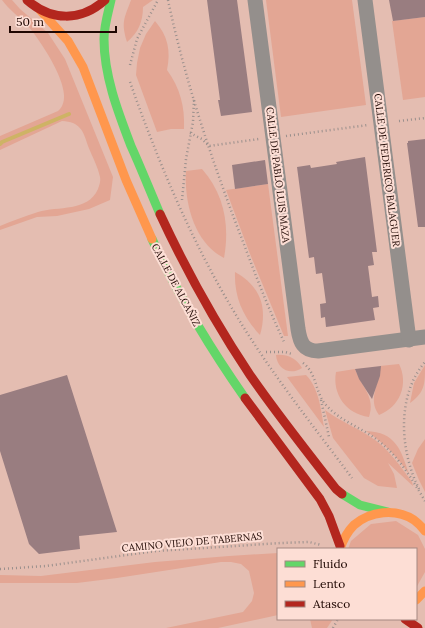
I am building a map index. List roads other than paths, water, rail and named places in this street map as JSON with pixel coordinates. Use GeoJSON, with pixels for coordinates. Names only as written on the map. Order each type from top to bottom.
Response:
{"type":"FeatureCollection","features":[{"type":"Feature","properties":{"kind":"main road"},"geometry":{"type":"LineString","coordinates":[[27,0],[40,10],[52,15],[66,17],[79,15],[91,10],[105,0]]}},
{"type":"Feature","properties":{"kind":"main road","name":"CALLE DE ALCAÑIZ"},"geometry":{"type":"LineString","coordinates":[[111,0],[107,12],[104,43],[107,74],[111,89],[131,144],[166,228],[194,282],[225,335],[258,386],[336,489],[345,498],[364,507],[398,513],[416,522],[425,531]]}},
{"type":"Feature","properties":{"kind":"main road","name":"CALLE DE ALCAÑIZ"},"geometry":{"type":"LineString","coordinates":[[40,10],[59,29],[83,68],[95,95],[114,151],[138,208],[164,264],[194,318],[243,396],[320,499],[329,516],[340,547]]}},
{"type":"Feature","properties":{"kind":"main road"},"geometry":{"type":"LineString","coordinates":[[340,547],[349,530],[362,518],[388,512]]}},
{"type":"Feature","properties":{"kind":"main road"},"geometry":{"type":"LineString","coordinates":[[417,599],[425,591]]}},
{"type":"Feature","properties":{"kind":"main road"},"geometry":{"type":"LineString","coordinates":[[406,620],[418,628]]}},
{"type":"Feature","properties":{"kind":"street","name":"CALLE DE PABLO LUIS MAZA"},"geometry":{"type":"LineString","coordinates":[[255,0],[302,354],[312,351],[409,340]]}},
{"type":"Feature","properties":{"kind":"street","name":"CALLE DE FEDERICO BALAGUER"},"geometry":{"type":"LineString","coordinates":[[365,0],[409,340]]}},
{"type":"Feature","properties":{"kind":"street"},"geometry":{"type":"LineString","coordinates":[[409,340],[425,338]]}},
{"type":"Feature","properties":{"kind":"waterway"},"geometry":{"type":"LineString","coordinates":[[0,144],[69,114]]}}]}
